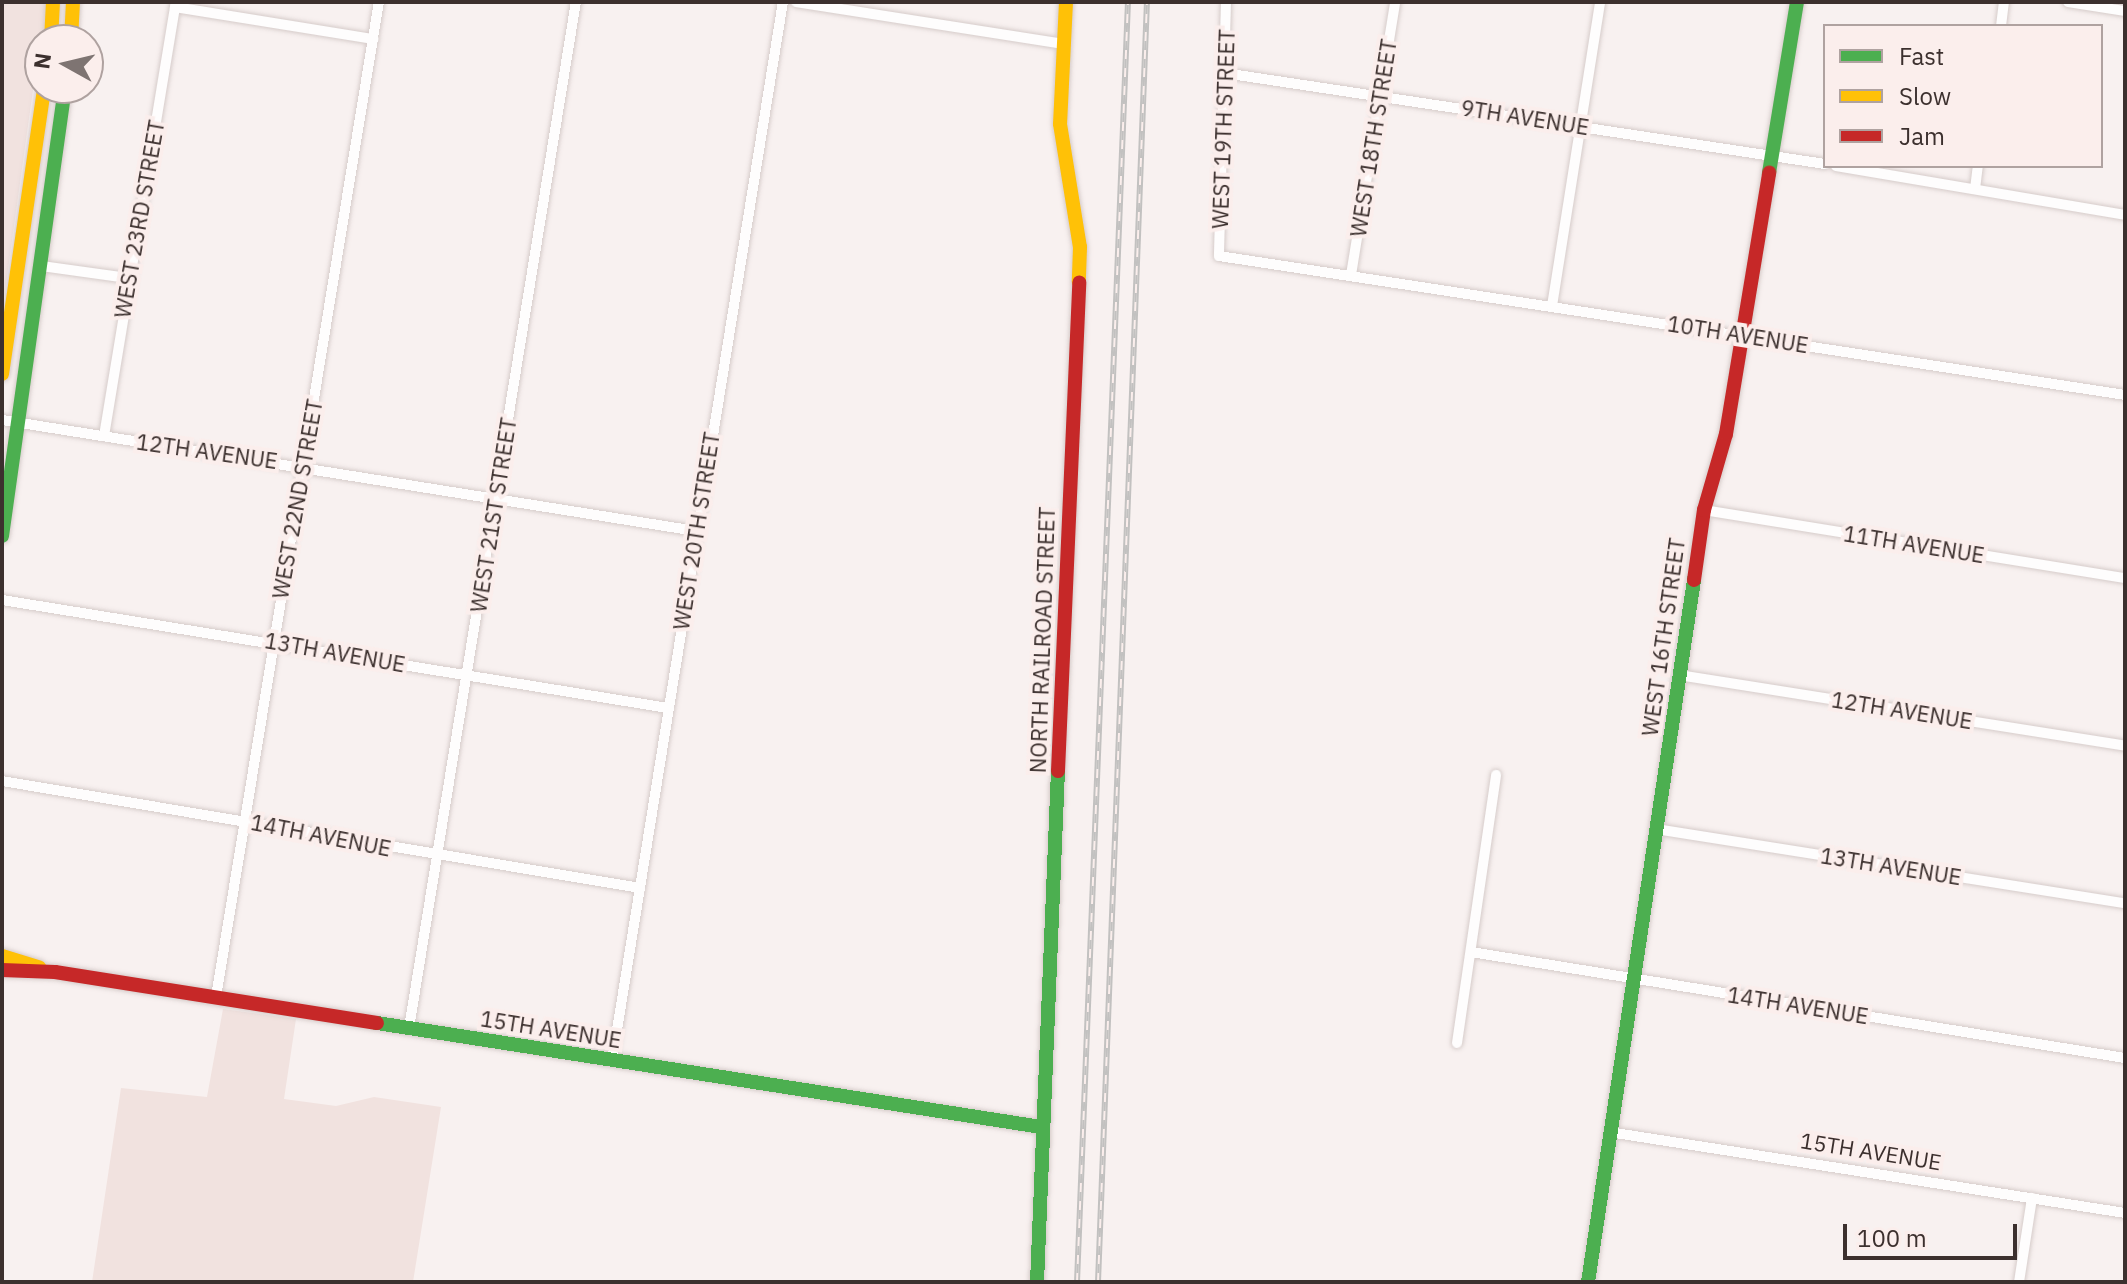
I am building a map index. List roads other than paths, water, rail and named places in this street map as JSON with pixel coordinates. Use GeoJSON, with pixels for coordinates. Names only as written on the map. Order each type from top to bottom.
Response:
{"type":"FeatureCollection","features":[{"type":"Feature","properties":{"kind":"street"},"geometry":{"type":"LineString","coordinates":[[52,24],[53,2]]}},
{"type":"Feature","properties":{"kind":"street","name":"WEST 22ND STREET"},"geometry":{"type":"LineString","coordinates":[[216,997],[271,641],[300,464],[319,378],[379,2]]}},
{"type":"Feature","properties":{"kind":"street","name":"WEST 21ST STREET"},"geometry":{"type":"LineString","coordinates":[[409,1028],[576,2]]}},
{"type":"Feature","properties":{"kind":"street","name":"WEST 20TH STREET"},"geometry":{"type":"LineString","coordinates":[[612,1061],[783,2]]}},
{"type":"Feature","properties":{"kind":"street"},"geometry":{"type":"LineString","coordinates":[[796,2],[1064,44]]}},
{"type":"Feature","properties":{"kind":"street","name":"NORTH RAILROAD STREET"},"geometry":{"type":"LineString","coordinates":[[1037,1282],[1041,1127],[1080,247],[1061,141],[1066,2]]}},
{"type":"Feature","properties":{"kind":"street","name":"WEST 19TH STREET"},"geometry":{"type":"LineString","coordinates":[[1219,256],[1226,2]]}},
{"type":"Feature","properties":{"kind":"street","name":"WEST 18TH STREET"},"geometry":{"type":"LineString","coordinates":[[1351,275],[1395,2]]}},
{"type":"Feature","properties":{"kind":"street"},"geometry":{"type":"LineString","coordinates":[[1552,306],[1600,2]]}},
{"type":"Feature","properties":{"kind":"street","name":"WEST 16TH STREET"},"geometry":{"type":"LineString","coordinates":[[1588,1282],[1704,510],[1726,434],[1797,2]]}},
{"type":"Feature","properties":{"kind":"street"},"geometry":{"type":"LineString","coordinates":[[2001,24],[2004,2]]}},
{"type":"Feature","properties":{"kind":"street"},"geometry":{"type":"LineString","coordinates":[[2068,2],[2125,11]]}},
{"type":"Feature","properties":{"kind":"street"},"geometry":{"type":"LineString","coordinates":[[72,24],[73,3]]}},
{"type":"Feature","properties":{"kind":"street"},"geometry":{"type":"LineString","coordinates":[[175,5],[373,39]]}},
{"type":"Feature","properties":{"kind":"street","name":"WEST 23RD STREET"},"geometry":{"type":"LineString","coordinates":[[104,436],[175,5]]}},
{"type":"Feature","properties":{"kind":"street","name":"9TH AVENUE"},"geometry":{"type":"LineString","coordinates":[[1224,73],[1823,164]]}},
{"type":"Feature","properties":{"kind":"street"},"geometry":{"type":"LineString","coordinates":[[2,374],[42,104]]}},
{"type":"Feature","properties":{"kind":"street"},"geometry":{"type":"LineString","coordinates":[[2,536],[63,104]]}},
{"type":"Feature","properties":{"kind":"street"},"geometry":{"type":"LineString","coordinates":[[1848,168],[2125,215]]}},
{"type":"Feature","properties":{"kind":"street"},"geometry":{"type":"LineString","coordinates":[[1975,189],[1978,168]]}},
{"type":"Feature","properties":{"kind":"street","name":"10TH AVENUE"},"geometry":{"type":"LineString","coordinates":[[1219,256],[2125,395]]}},
{"type":"Feature","properties":{"kind":"street"},"geometry":{"type":"LineString","coordinates":[[41,266],[128,278]]}},
{"type":"Feature","properties":{"kind":"street","name":"12TH AVENUE"},"geometry":{"type":"LineString","coordinates":[[2,420],[300,464],[696,531]]}},
{"type":"Feature","properties":{"kind":"street","name":"11TH AVENUE"},"geometry":{"type":"LineString","coordinates":[[1704,510],[2125,578]]}},
{"type":"Feature","properties":{"kind":"street","name":"13TH AVENUE"},"geometry":{"type":"LineString","coordinates":[[2,600],[271,641],[668,708]]}},
{"type":"Feature","properties":{"kind":"street","name":"12TH AVENUE"},"geometry":{"type":"LineString","coordinates":[[1679,675],[2125,746]]}},
{"type":"Feature","properties":{"kind":"street"},"geometry":{"type":"LineString","coordinates":[[1457,1043],[1496,775]]}},
{"type":"Feature","properties":{"kind":"street","name":"14TH AVENUE"},"geometry":{"type":"LineString","coordinates":[[2,781],[244,820],[437,857],[640,888]]}},
{"type":"Feature","properties":{"kind":"street","name":"13TH AVENUE"},"geometry":{"type":"LineString","coordinates":[[1656,829],[2125,903]]}},
{"type":"Feature","properties":{"kind":"street","name":"14TH AVENUE"},"geometry":{"type":"LineString","coordinates":[[1471,952],[2125,1058]]}},
{"type":"Feature","properties":{"kind":"street","name":"15TH AVENUE"},"geometry":{"type":"LineString","coordinates":[[2,956],[55,972]]}},
{"type":"Feature","properties":{"kind":"street","name":"15TH AVENUE"},"geometry":{"type":"LineString","coordinates":[[2,970],[55,972],[1041,1127]]}},
{"type":"Feature","properties":{"kind":"street","name":"15TH AVENUE"},"geometry":{"type":"LineString","coordinates":[[1609,1132],[2125,1213]]}},
{"type":"Feature","properties":{"kind":"street"},"geometry":{"type":"LineString","coordinates":[[2019,1282],[2032,1198]]}},
{"type":"Feature","properties":{"kind":"railway"},"geometry":{"type":"LineString","coordinates":[[1077,1282],[1128,2]]}},
{"type":"Feature","properties":{"kind":"railway"},"geometry":{"type":"LineString","coordinates":[[1098,1282],[1147,2]]}}]}
